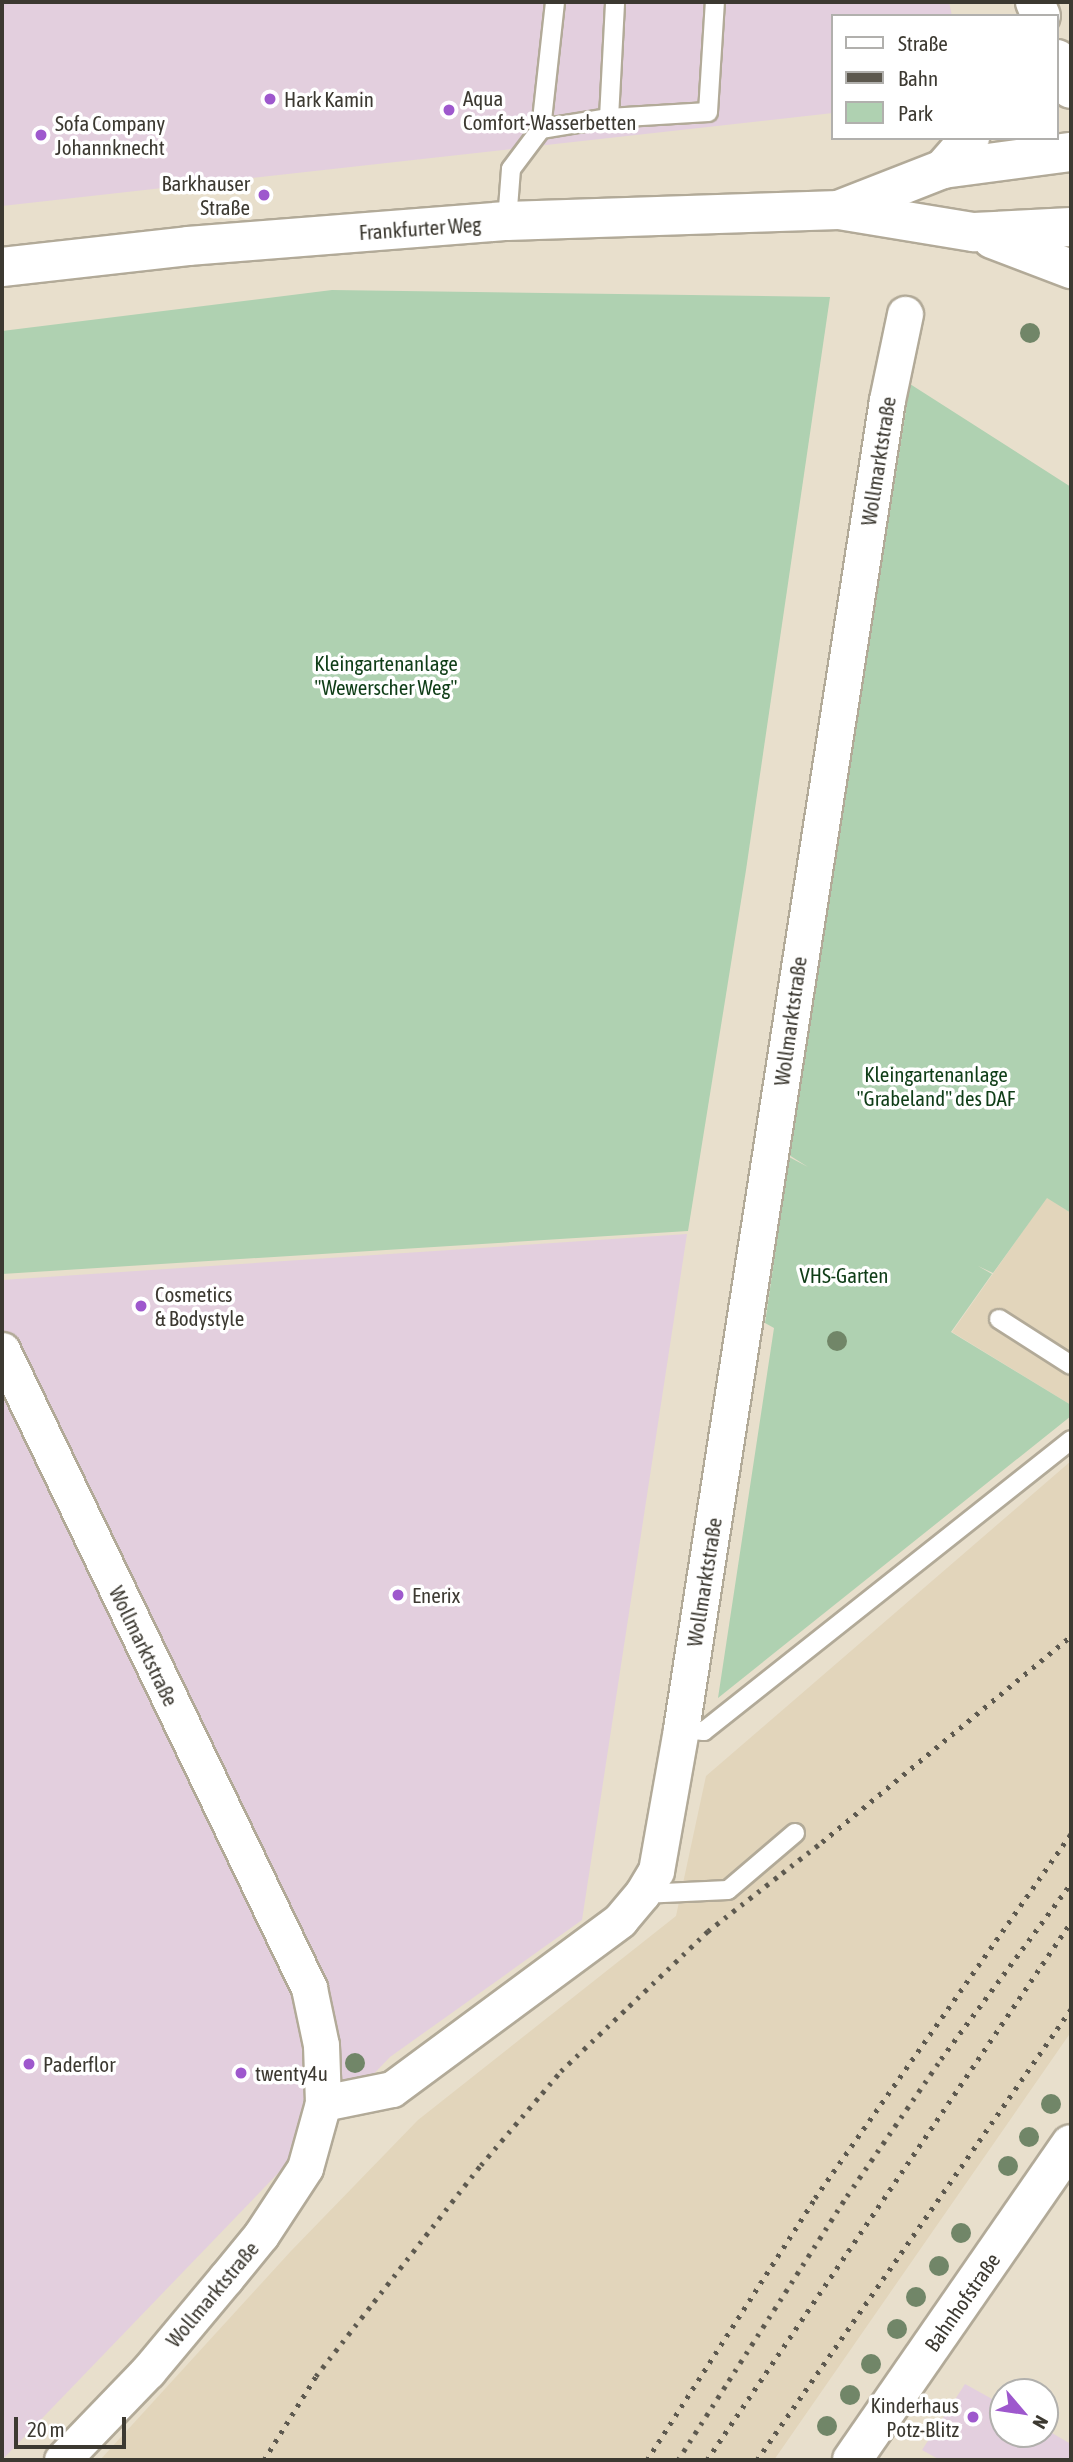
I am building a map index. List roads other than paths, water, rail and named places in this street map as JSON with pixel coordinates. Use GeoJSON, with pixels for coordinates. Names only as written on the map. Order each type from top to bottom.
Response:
{"type":"FeatureCollection","features":[{"type":"Feature","properties":{"kind":"main road"},"geometry":{"type":"LineString","coordinates":[[1059,63],[1071,89]]}},
{"type":"Feature","properties":{"kind":"main road"},"geometry":{"type":"LineString","coordinates":[[943,169],[968,140]]}},
{"type":"Feature","properties":{"kind":"main road","name":"Frankfurter Weg"},"geometry":{"type":"LineString","coordinates":[[839,210],[943,169],[1071,152]]}},
{"type":"Feature","properties":{"kind":"main road","name":"Frankfurter Weg"},"geometry":{"type":"LineString","coordinates":[[2,267],[188,246],[507,221],[839,210],[974,232],[1071,227]]}},
{"type":"Feature","properties":{"kind":"main road"},"geometry":{"type":"LineString","coordinates":[[974,232],[1071,269]]}},
{"type":"Feature","properties":{"kind":"main road","name":"Bahnhofstraße"},"geometry":{"type":"LineString","coordinates":[[852,2460],[1071,2144]]}},
{"type":"Feature","properties":{"kind":"street","name":"Wollmarktstraße"},"geometry":{"type":"LineString","coordinates":[[323,2103],[392,2088],[620,1920],[642,1894],[656,1871],[681,1729],[887,400],[905,314]]}},
{"type":"Feature","properties":{"kind":"street","name":"Wollmarktstraße"},"geometry":{"type":"LineString","coordinates":[[2,1350],[309,1988],[321,2045],[323,2103],[305,2168],[261,2235],[148,2371],[62,2460]]}},
{"type":"Feature","properties":{"kind":"lane"},"geometry":{"type":"LineString","coordinates":[[507,221],[511,169],[541,129],[555,2]]}},
{"type":"Feature","properties":{"kind":"lane"},"geometry":{"type":"LineString","coordinates":[[609,118],[615,2]]}},
{"type":"Feature","properties":{"kind":"lane"},"geometry":{"type":"LineString","coordinates":[[541,129],[609,118],[708,112],[715,2]]}},
{"type":"Feature","properties":{"kind":"lane"},"geometry":{"type":"LineString","coordinates":[[999,1320],[1071,1365]]}},
{"type":"Feature","properties":{"kind":"lane"},"geometry":{"type":"LineString","coordinates":[[681,1729],[704,1731],[1071,1440]]}},
{"type":"Feature","properties":{"kind":"lane"},"geometry":{"type":"LineString","coordinates":[[642,1894],[728,1890],[795,1833]]}},
{"type":"Feature","properties":{"kind":"railway"},"geometry":{"type":"LineString","coordinates":[[264,2460],[316,2376],[481,2165],[561,2071],[708,1931],[822,1842],[1071,1636]]}},
{"type":"Feature","properties":{"kind":"railway"},"geometry":{"type":"LineString","coordinates":[[647,2460],[815,2198],[1071,1834]]}},
{"type":"Feature","properties":{"kind":"railway"},"geometry":{"type":"LineString","coordinates":[[678,2460],[847,2196],[941,2059],[1071,1883]]}},
{"type":"Feature","properties":{"kind":"railway"},"geometry":{"type":"LineString","coordinates":[[707,2460],[1071,1922]]}},
{"type":"Feature","properties":{"kind":"railway"},"geometry":{"type":"LineString","coordinates":[[757,2460],[1071,2009]]}},
{"type":"Feature","properties":{"kind":"place","name":"Hark Kamin"},"geometry":{"type":"Point","coordinates":[270,99]}},
{"type":"Feature","properties":{"kind":"place","name":"Aqua Comfort-Wasserbetten"},"geometry":{"type":"Point","coordinates":[449,110]}},
{"type":"Feature","properties":{"kind":"place","name":"Sofa Company Johannknecht"},"geometry":{"type":"Point","coordinates":[41,135]}},
{"type":"Feature","properties":{"kind":"place","name":"Barkhauser Straße"},"geometry":{"type":"Point","coordinates":[264,195]}},
{"type":"Feature","properties":{"kind":"place","name":"Cosmetics & Bodystyle"},"geometry":{"type":"Point","coordinates":[141,1306]}},
{"type":"Feature","properties":{"kind":"place","name":"Enerix"},"geometry":{"type":"Point","coordinates":[398,1595]}},
{"type":"Feature","properties":{"kind":"place","name":"Paderflor"},"geometry":{"type":"Point","coordinates":[29,2064]}},
{"type":"Feature","properties":{"kind":"place","name":"twenty4u"},"geometry":{"type":"Point","coordinates":[241,2073]}},
{"type":"Feature","properties":{"kind":"place","name":"Kinderhaus Potz-Blitz"},"geometry":{"type":"Point","coordinates":[973,2417]}},
{"type":"Feature","properties":{"kind":"park label","name":"Kleingartenanlage \"Wewerscher Weg\""},"geometry":{"type":"Point","coordinates":[386,675]}},
{"type":"Feature","properties":{"kind":"park label","name":"Kleingartenanlage \"Grabeland\" des DAF"},"geometry":{"type":"Point","coordinates":[936,1086]}},
{"type":"Feature","properties":{"kind":"park label","name":"VHS-Garten"},"geometry":{"type":"Point","coordinates":[844,1275]}}]}
